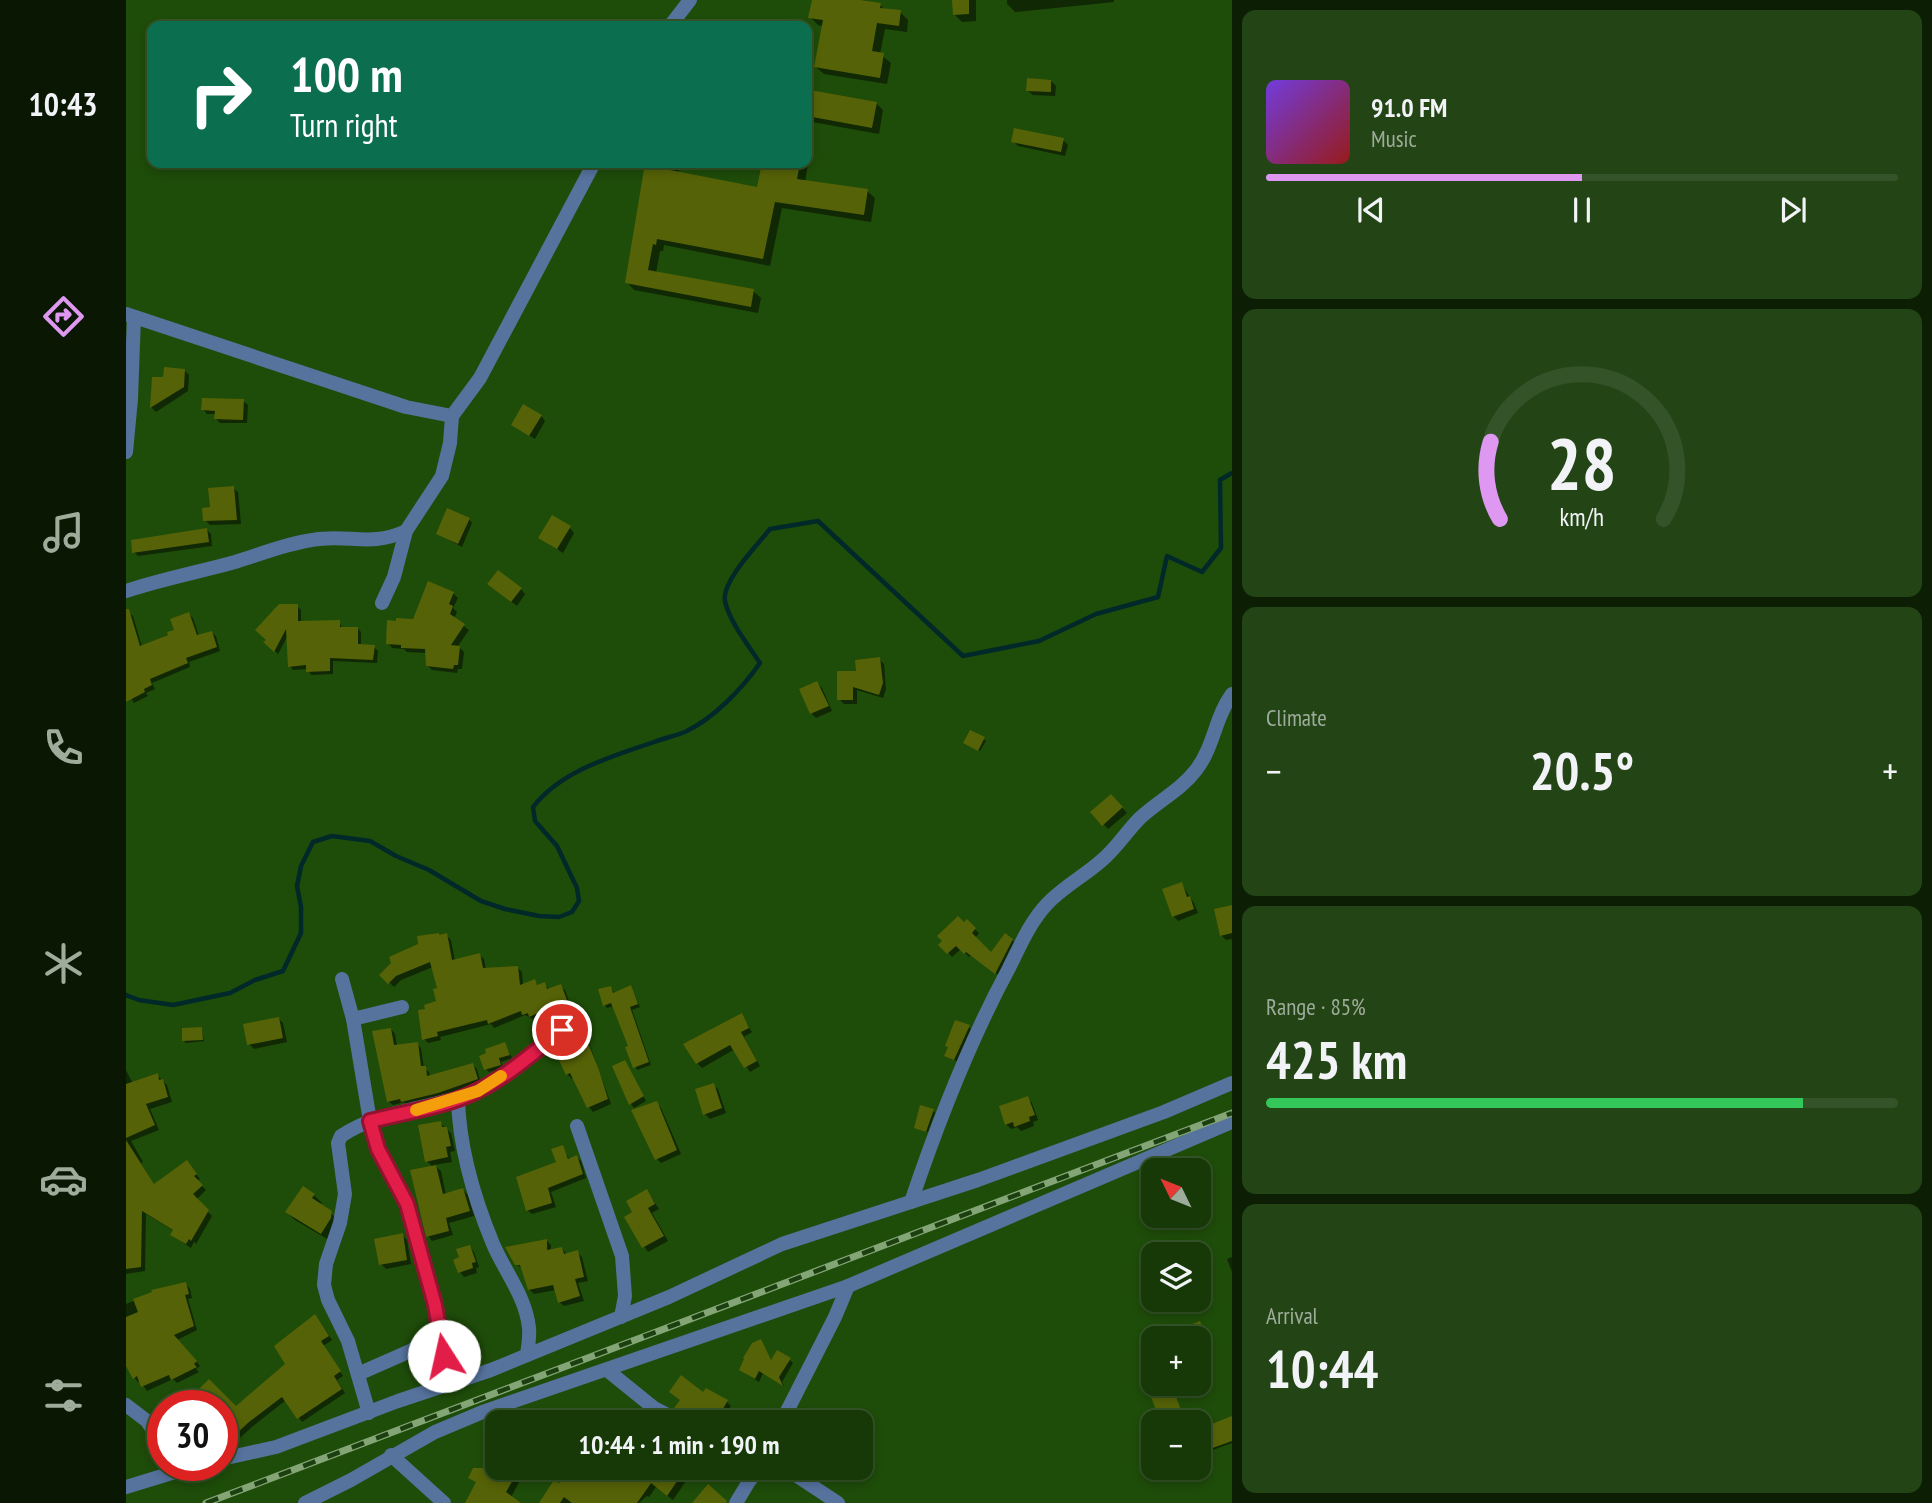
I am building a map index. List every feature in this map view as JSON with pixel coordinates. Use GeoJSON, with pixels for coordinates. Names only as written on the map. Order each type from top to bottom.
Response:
{"type":"FeatureCollection","features":[{"type":"Feature","properties":{"kind":"street"},"geometry":{"type":"LineString","coordinates":[[674,21],[690,0]]}},
{"type":"Feature","properties":{"kind":"street"},"geometry":{"type":"LineString","coordinates":[[382,603],[394,577],[406,531],[442,476],[450,443],[452,416],[480,378],[591,168]]}},
{"type":"Feature","properties":{"kind":"street"},"geometry":{"type":"LineString","coordinates":[[126,452],[130,315],[406,407],[452,416]]}},
{"type":"Feature","properties":{"kind":"street"},"geometry":{"type":"LineString","coordinates":[[126,591],[236,561],[282,545],[321,538],[377,541],[406,531]]}},
{"type":"Feature","properties":{"kind":"street"},"geometry":{"type":"LineString","coordinates":[[911,1202],[937,1126],[975,1038],[1003,979],[1039,914],[1059,893],[1102,860],[1140,818],[1195,771],[1208,752],[1221,714],[1232,694]]}},
{"type":"Feature","properties":{"kind":"street"},"geometry":{"type":"LineString","coordinates":[[342,979],[353,1019],[370,1121],[378,1149],[407,1204],[429,1283],[440,1334],[446,1386]]}},
{"type":"Feature","properties":{"kind":"street"},"geometry":{"type":"LineString","coordinates":[[353,1019],[402,1007]]}},
{"type":"Feature","properties":{"kind":"street"},"geometry":{"type":"LineString","coordinates":[[369,1413],[348,1341],[328,1300],[324,1284],[326,1264],[340,1223],[345,1194],[338,1143],[341,1136],[370,1121],[478,1091],[512,1069],[562,1030]]}},
{"type":"Feature","properties":{"kind":"street"},"geometry":{"type":"LineString","coordinates":[[238,1455],[276,1447],[446,1386],[621,1317],[782,1244],[911,1202],[1164,1112],[1232,1083]]}},
{"type":"Feature","properties":{"kind":"street"},"geometry":{"type":"LineString","coordinates":[[458,1098],[459,1130],[483,1218],[526,1312],[530,1330],[527,1355]]}},
{"type":"Feature","properties":{"kind":"street"},"geometry":{"type":"LineString","coordinates":[[304,1503],[351,1480],[435,1432],[485,1411],[848,1286],[1232,1122]]}},
{"type":"Feature","properties":{"kind":"street"},"geometry":{"type":"LineString","coordinates":[[577,1126],[622,1256],[625,1296],[621,1317]]}},
{"type":"Feature","properties":{"kind":"street"},"geometry":{"type":"LineString","coordinates":[[788,1410],[831,1326],[848,1286]]}},
{"type":"Feature","properties":{"kind":"street"},"geometry":{"type":"LineString","coordinates":[[358,1374],[408,1352],[440,1334]]}},
{"type":"Feature","properties":{"kind":"street"},"geometry":{"type":"LineString","coordinates":[[607,1370],[658,1410]]}},
{"type":"Feature","properties":{"kind":"street"},"geometry":{"type":"LineString","coordinates":[[126,1405],[147,1421]]}},
{"type":"Feature","properties":{"kind":"street"},"geometry":{"type":"LineString","coordinates":[[391,1455],[444,1503]]}},
{"type":"Feature","properties":{"kind":"street"},"geometry":{"type":"LineString","coordinates":[[126,1487],[147,1478]]}},
{"type":"Feature","properties":{"kind":"street"},"geometry":{"type":"LineString","coordinates":[[736,1503],[750,1480]]}},
{"type":"Feature","properties":{"kind":"street"},"geometry":{"type":"LineString","coordinates":[[803,1480],[838,1503]]}},
{"type":"Feature","properties":{"kind":"building"},"geometry":{"type":"Polygon","coordinates":[[[812,0],[860,0],[881,3],[880,8],[901,10],[899,26],[877,23],[872,51],[884,53],[880,78],[814,67],[823,20],[808,18],[812,0]]]}},
{"type":"Feature","properties":{"kind":"building"},"geometry":{"type":"Polygon","coordinates":[[[952,0],[969,0],[969,14],[953,15],[952,0]]]}},
{"type":"Feature","properties":{"kind":"building"},"geometry":{"type":"Polygon","coordinates":[[[1027,78],[1051,80],[1051,92],[1026,91],[1027,78]]]}},
{"type":"Feature","properties":{"kind":"building"},"geometry":{"type":"Polygon","coordinates":[[[812,90],[877,102],[872,128],[812,117],[812,90]]]}},
{"type":"Feature","properties":{"kind":"building"},"geometry":{"type":"Polygon","coordinates":[[[1014,128],[1064,138],[1061,152],[1011,142],[1014,128]]]}},
{"type":"Feature","properties":{"kind":"building"},"geometry":{"type":"Polygon","coordinates":[[[644,168],[671,168],[757,187],[761,168],[799,168],[797,179],[868,189],[864,215],[775,202],[763,259],[657,239],[656,245],[653,244],[648,270],[754,289],[751,307],[625,283],[644,168]]]}},
{"type":"Feature","properties":{"kind":"building"},"geometry":{"type":"Polygon","coordinates":[[[164,367],[185,369],[184,387],[150,408],[152,377],[163,377],[164,367]]]}},
{"type":"Feature","properties":{"kind":"building"},"geometry":{"type":"Polygon","coordinates":[[[202,398],[244,399],[243,420],[214,419],[215,411],[201,410],[202,398]]]}},
{"type":"Feature","properties":{"kind":"building"},"geometry":{"type":"Polygon","coordinates":[[[523,404],[542,415],[529,436],[511,425],[523,404]]]}},
{"type":"Feature","properties":{"kind":"building"},"geometry":{"type":"Polygon","coordinates":[[[234,486],[237,520],[203,521],[202,508],[210,507],[208,488],[234,486]]]}},
{"type":"Feature","properties":{"kind":"building"},"geometry":{"type":"Polygon","coordinates":[[[447,508],[470,518],[458,544],[436,534],[447,508]]]}},
{"type":"Feature","properties":{"kind":"building"},"geometry":{"type":"Polygon","coordinates":[[[552,515],[571,526],[557,549],[538,538],[552,515]]]}},
{"type":"Feature","properties":{"kind":"building"},"geometry":{"type":"Polygon","coordinates":[[[207,528],[209,542],[132,553],[131,540],[207,528]]]}},
{"type":"Feature","properties":{"kind":"building"},"geometry":{"type":"Polygon","coordinates":[[[498,570],[522,588],[511,602],[487,584],[498,570]]]}},
{"type":"Feature","properties":{"kind":"building"},"geometry":{"type":"Polygon","coordinates":[[[428,581],[454,592],[449,604],[453,606],[450,614],[465,624],[451,645],[460,646],[458,665],[454,665],[453,669],[426,666],[425,649],[386,644],[387,620],[413,619],[428,581]]]}},
{"type":"Feature","properties":{"kind":"building"},"geometry":{"type":"Polygon","coordinates":[[[279,604],[298,604],[298,621],[340,620],[340,627],[358,627],[358,644],[375,645],[373,660],[330,658],[330,671],[306,672],[306,665],[288,667],[286,629],[274,652],[255,630],[279,604]]]}},
{"type":"Feature","properties":{"kind":"building"},"geometry":{"type":"Polygon","coordinates":[[[126,609],[129,609],[140,646],[168,635],[167,632],[174,630],[170,619],[189,612],[197,635],[212,631],[217,647],[186,658],[188,663],[150,679],[152,685],[144,689],[145,692],[126,702],[126,609]]]}},
{"type":"Feature","properties":{"kind":"building"},"geometry":{"type":"Polygon","coordinates":[[[880,657],[883,683],[879,695],[853,687],[853,700],[837,700],[837,671],[856,671],[855,660],[880,657]]]}},
{"type":"Feature","properties":{"kind":"building"},"geometry":{"type":"Polygon","coordinates":[[[817,681],[829,706],[810,714],[799,689],[817,681]]]}},
{"type":"Feature","properties":{"kind":"building"},"geometry":{"type":"Polygon","coordinates":[[[970,730],[985,737],[978,751],[963,743],[970,730]]]}},
{"type":"Feature","properties":{"kind":"building"},"geometry":{"type":"Polygon","coordinates":[[[1111,794],[1123,807],[1102,826],[1090,812],[1111,794]]]}},
{"type":"Feature","properties":{"kind":"building"},"geometry":{"type":"Polygon","coordinates":[[[1182,882],[1194,909],[1172,917],[1162,889],[1182,882]]]}},
{"type":"Feature","properties":{"kind":"building"},"geometry":{"type":"Polygon","coordinates":[[[1232,905],[1232,933],[1220,936],[1214,909],[1232,905]]]}},
{"type":"Feature","properties":{"kind":"building"},"geometry":{"type":"Polygon","coordinates":[[[958,916],[964,922],[967,919],[976,928],[972,933],[991,952],[1005,933],[1013,939],[995,974],[956,946],[947,954],[938,945],[942,941],[937,936],[958,916]]]}},
{"type":"Feature","properties":{"kind":"building"},"geometry":{"type":"Polygon","coordinates":[[[447,933],[452,960],[480,953],[483,968],[518,966],[520,985],[535,979],[537,985],[545,982],[547,989],[561,984],[577,1027],[581,1026],[599,1070],[608,1099],[587,1108],[570,1073],[566,1075],[557,1056],[573,1048],[568,1037],[571,1028],[566,1021],[557,1020],[552,1007],[529,1017],[528,1013],[522,1015],[521,1011],[488,1024],[487,1020],[437,1032],[438,1036],[422,1040],[418,1010],[425,1009],[424,1005],[436,1001],[433,989],[437,988],[430,962],[396,976],[388,984],[379,975],[391,963],[389,957],[418,944],[417,936],[447,933]]]}},
{"type":"Feature","properties":{"kind":"building"},"geometry":{"type":"Polygon","coordinates":[[[631,985],[638,1004],[630,1007],[649,1062],[633,1068],[625,1047],[628,1046],[611,1003],[603,1006],[598,989],[611,986],[613,993],[631,985]]]}},
{"type":"Feature","properties":{"kind":"building"},"geometry":{"type":"Polygon","coordinates":[[[742,1013],[749,1028],[741,1032],[757,1061],[744,1068],[730,1045],[696,1064],[683,1044],[742,1013]]]}},
{"type":"Feature","properties":{"kind":"building"},"geometry":{"type":"Polygon","coordinates":[[[279,1017],[283,1038],[247,1045],[243,1024],[279,1017]]]}},
{"type":"Feature","properties":{"kind":"building"},"geometry":{"type":"Polygon","coordinates":[[[955,1020],[970,1025],[954,1060],[944,1056],[955,1020]]]}},
{"type":"Feature","properties":{"kind":"building"},"geometry":{"type":"Polygon","coordinates":[[[202,1027],[203,1040],[182,1041],[182,1028],[202,1027]]]}},
{"type":"Feature","properties":{"kind":"building"},"geometry":{"type":"Polygon","coordinates":[[[391,1028],[394,1045],[418,1042],[421,1066],[426,1066],[427,1076],[473,1063],[478,1079],[438,1093],[401,1102],[400,1099],[387,1102],[372,1031],[391,1028]]]}},
{"type":"Feature","properties":{"kind":"building"},"geometry":{"type":"Polygon","coordinates":[[[505,1042],[510,1055],[499,1058],[501,1065],[484,1070],[479,1056],[486,1053],[485,1049],[505,1042]]]}},
{"type":"Feature","properties":{"kind":"building"},"geometry":{"type":"Polygon","coordinates":[[[625,1060],[644,1096],[629,1105],[612,1066],[625,1060]]]}},
{"type":"Feature","properties":{"kind":"building"},"geometry":{"type":"Polygon","coordinates":[[[158,1073],[159,1080],[163,1079],[168,1097],[146,1104],[155,1125],[126,1138],[126,1084],[158,1073]]]}},
{"type":"Feature","properties":{"kind":"building"},"geometry":{"type":"Polygon","coordinates":[[[714,1083],[722,1108],[703,1115],[695,1089],[714,1083]]]}},
{"type":"Feature","properties":{"kind":"building"},"geometry":{"type":"Polygon","coordinates":[[[1028,1096],[1035,1115],[1029,1117],[1030,1121],[1014,1127],[1013,1122],[1005,1125],[999,1106],[1028,1096]]]}},
{"type":"Feature","properties":{"kind":"building"},"geometry":{"type":"Polygon","coordinates":[[[657,1101],[677,1150],[655,1160],[631,1110],[657,1101]]]}},
{"type":"Feature","properties":{"kind":"building"},"geometry":{"type":"Polygon","coordinates":[[[920,1105],[934,1109],[926,1132],[914,1128],[920,1105]]]}},
{"type":"Feature","properties":{"kind":"building"},"geometry":{"type":"Polygon","coordinates":[[[441,1121],[442,1127],[447,1127],[451,1146],[446,1147],[448,1157],[425,1162],[418,1125],[441,1121]]]}},
{"type":"Feature","properties":{"kind":"building"},"geometry":{"type":"Polygon","coordinates":[[[126,1140],[154,1184],[187,1160],[197,1174],[194,1176],[203,1185],[193,1194],[209,1210],[191,1241],[189,1239],[186,1244],[170,1235],[173,1230],[142,1211],[141,1267],[126,1269],[126,1140]]]}},
{"type":"Feature","properties":{"kind":"building"},"geometry":{"type":"Polygon","coordinates":[[[563,1145],[568,1159],[577,1155],[583,1174],[548,1188],[552,1203],[526,1211],[516,1177],[556,1162],[551,1149],[563,1145]]]}},
{"type":"Feature","properties":{"kind":"building"},"geometry":{"type":"Polygon","coordinates":[[[436,1165],[443,1194],[463,1188],[470,1211],[446,1218],[449,1231],[426,1237],[410,1170],[436,1165]]]}},
{"type":"Feature","properties":{"kind":"building"},"geometry":{"type":"Polygon","coordinates":[[[303,1186],[315,1194],[312,1198],[332,1211],[331,1218],[321,1234],[285,1212],[303,1186]]]}},
{"type":"Feature","properties":{"kind":"building"},"geometry":{"type":"Polygon","coordinates":[[[647,1189],[655,1204],[648,1208],[664,1236],[642,1248],[624,1217],[632,1212],[626,1201],[647,1189]]]}},
{"type":"Feature","properties":{"kind":"building"},"geometry":{"type":"Polygon","coordinates":[[[403,1233],[407,1260],[379,1265],[374,1239],[403,1233]]]}},
{"type":"Feature","properties":{"kind":"building"},"geometry":{"type":"Polygon","coordinates":[[[547,1239],[547,1250],[562,1247],[564,1254],[578,1250],[584,1277],[575,1279],[580,1296],[558,1303],[553,1285],[528,1290],[520,1265],[515,1265],[505,1247],[547,1239]]]}},
{"type":"Feature","properties":{"kind":"building"},"geometry":{"type":"Polygon","coordinates":[[[470,1245],[476,1262],[472,1263],[473,1268],[458,1273],[453,1260],[459,1257],[456,1249],[470,1245]]]}},
{"type":"Feature","properties":{"kind":"building"},"geometry":{"type":"Polygon","coordinates":[[[186,1282],[189,1294],[185,1295],[194,1326],[174,1335],[197,1361],[194,1364],[197,1367],[171,1380],[169,1375],[141,1387],[137,1376],[133,1379],[126,1366],[126,1317],[138,1312],[133,1299],[152,1292],[151,1290],[186,1282]]]}},
{"type":"Feature","properties":{"kind":"building"},"geometry":{"type":"Polygon","coordinates":[[[315,1314],[329,1336],[321,1341],[341,1371],[334,1376],[342,1389],[297,1419],[282,1397],[238,1432],[238,1404],[285,1364],[274,1346],[315,1314]]]}},
{"type":"Feature","properties":{"kind":"building"},"geometry":{"type":"Polygon","coordinates":[[[1200,1321],[1202,1326],[1188,1326],[1200,1321]]]}},
{"type":"Feature","properties":{"kind":"building"},"geometry":{"type":"Polygon","coordinates":[[[761,1339],[771,1360],[777,1350],[791,1358],[779,1377],[783,1386],[759,1371],[755,1379],[739,1370],[752,1343],[761,1339]]]}},
{"type":"Feature","properties":{"kind":"building"},"geometry":{"type":"Polygon","coordinates":[[[681,1375],[703,1392],[706,1388],[728,1400],[722,1410],[678,1410],[674,1408],[680,1400],[669,1392],[681,1375]]]}},
{"type":"Feature","properties":{"kind":"building"},"geometry":{"type":"Polygon","coordinates":[[[209,1379],[220,1390],[198,1390],[209,1379]]]}},
{"type":"Feature","properties":{"kind":"building"},"geometry":{"type":"Polygon","coordinates":[[[1176,1396],[1181,1410],[1156,1410],[1151,1397],[1176,1396]]]}},
{"type":"Feature","properties":{"kind":"building"},"geometry":{"type":"Polygon","coordinates":[[[1232,1416],[1232,1441],[1211,1449],[1211,1424],[1232,1416]]]}},
{"type":"Feature","properties":{"kind":"building"},"geometry":{"type":"Polygon","coordinates":[[[473,1468],[485,1468],[485,1480],[513,1480],[506,1492],[521,1503],[465,1503],[476,1482],[468,1478],[473,1468]]]}},
{"type":"Feature","properties":{"kind":"building"},"geometry":{"type":"Polygon","coordinates":[[[554,1480],[559,1483],[561,1480],[678,1480],[667,1496],[651,1483],[637,1503],[572,1503],[564,1497],[560,1503],[539,1503],[554,1480]]]}},
{"type":"Feature","properties":{"kind":"building"},"geometry":{"type":"Polygon","coordinates":[[[708,1484],[727,1501],[726,1503],[692,1503],[708,1484]]]}},
{"type":"Feature","properties":{"kind":"waterway"},"geometry":{"type":"LineString","coordinates":[[126,995],[139,1000],[173,1005],[230,993],[255,980],[283,971],[301,933],[301,907],[297,886],[301,866],[313,842],[332,836],[370,841],[429,870],[481,901],[505,909],[559,917],[572,912],[579,901],[577,888],[557,846],[535,821],[533,807],[558,783],[588,766],[696,726],[717,711],[745,683],[760,663],[731,617],[725,593],[734,574],[770,529],[818,521],[963,656],[1039,641],[1096,614],[1158,597],[1167,556],[1202,572],[1221,548],[1220,480],[1232,473]]}},
{"type":"Feature","properties":{"kind":"railway"},"geometry":{"type":"LineString","coordinates":[[206,1503],[1232,1113]]}},
{"type":"Feature","properties":{"kind":"slow traffic"},"geometry":{"type":"LineString","coordinates":[[416,1110],[478,1091],[501,1076]]}},
{"type":"Feature","properties":{"kind":"route"},"geometry":{"type":"LineString","coordinates":[[444,1356],[435,1305],[407,1204],[378,1149],[370,1121],[444,1103],[478,1091],[512,1069],[562,1030]]}}]}
